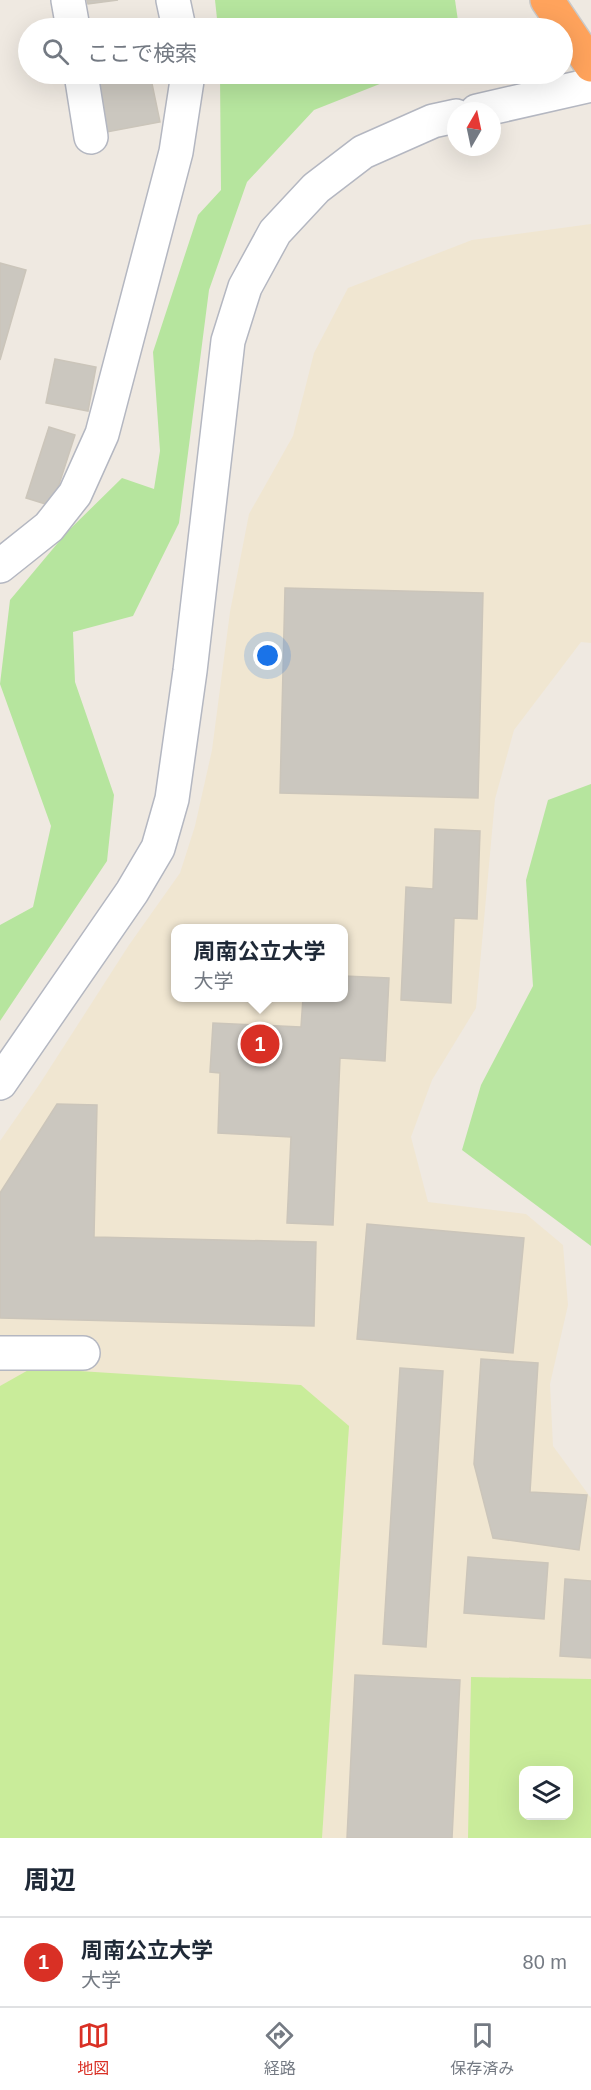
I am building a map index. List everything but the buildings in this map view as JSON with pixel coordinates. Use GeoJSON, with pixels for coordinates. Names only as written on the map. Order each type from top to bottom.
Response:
{"type":"FeatureCollection","features":[{"type":"Feature","properties":{"kind":"highway"},"geometry":{"type":"LineString","coordinates":[[547,0],[559,18]]}},
{"type":"Feature","properties":{"kind":"highway"},"geometry":{"type":"LineString","coordinates":[[573,38],[591,65]]}},
{"type":"Feature","properties":{"kind":"street"},"geometry":{"type":"LineString","coordinates":[[68,0],[71,18]]}},
{"type":"Feature","properties":{"kind":"street"},"geometry":{"type":"LineString","coordinates":[[173,0],[176,18]]}},
{"type":"Feature","properties":{"kind":"street"},"geometry":{"type":"LineString","coordinates":[[83,84],[91,136]]}},
{"type":"Feature","properties":{"kind":"street"},"geometry":{"type":"LineString","coordinates":[[0,566],[49,527],[75,494],[102,434],[176,152],[186,84]]}},
{"type":"Feature","properties":{"kind":"street"},"geometry":{"type":"LineString","coordinates":[[501,105],[591,86]]}},
{"type":"Feature","properties":{"kind":"street"},"geometry":{"type":"LineString","coordinates":[[0,1083],[132,892],[161,838],[172,799],[190,671],[228,341],[245,287],[275,232],[316,188],[363,153],[447,118]]}},
{"type":"Feature","properties":{"kind":"street"},"geometry":{"type":"LineString","coordinates":[[0,1353],[83,1353]]}},
{"type":"Feature","properties":{"kind":"shaded area"},"geometry":{"type":"Polygon","coordinates":[[[591,224],[591,643],[581,642],[514,730],[495,799],[476,1008],[432,1080],[411,1137],[428,1202],[526,1214],[563,1245],[568,1305],[550,1384],[553,1446],[591,1498],[591,1838],[0,1838],[0,1141],[129,945],[180,873],[195,826],[212,750],[230,612],[249,514],[293,436],[314,353],[348,288],[472,240],[591,224]]]}},
{"type":"Feature","properties":{"kind":"green space"},"geometry":{"type":"Polygon","coordinates":[[[215,0],[455,0],[458,18],[217,18],[215,0]]]}},
{"type":"Feature","properties":{"kind":"green space"},"geometry":{"type":"Polygon","coordinates":[[[220,84],[380,84],[314,110],[247,182],[209,290],[179,523],[133,616],[73,632],[75,682],[114,795],[107,861],[0,1021],[0,925],[33,907],[51,826],[0,684],[10,600],[67,532],[122,478],[154,489],[160,451],[153,352],[198,215],[221,190],[220,84]]]}},
{"type":"Feature","properties":{"kind":"green space"},"geometry":{"type":"Polygon","coordinates":[[[591,784],[591,1246],[462,1150],[481,1085],[533,986],[526,880],[548,800],[591,784]]]}},
{"type":"Feature","properties":{"kind":"green space"},"geometry":{"type":"Polygon","coordinates":[[[32,1368],[301,1385],[349,1426],[322,1838],[0,1838],[0,1386],[32,1368]]]}},
{"type":"Feature","properties":{"kind":"green space"},"geometry":{"type":"Polygon","coordinates":[[[471,1677],[591,1679],[591,1838],[468,1838],[471,1677]]]}},
{"type":"Feature","properties":{"kind":"place","name":"周南公立大学"},"geometry":{"type":"Point","coordinates":[260,1044]}}]}
